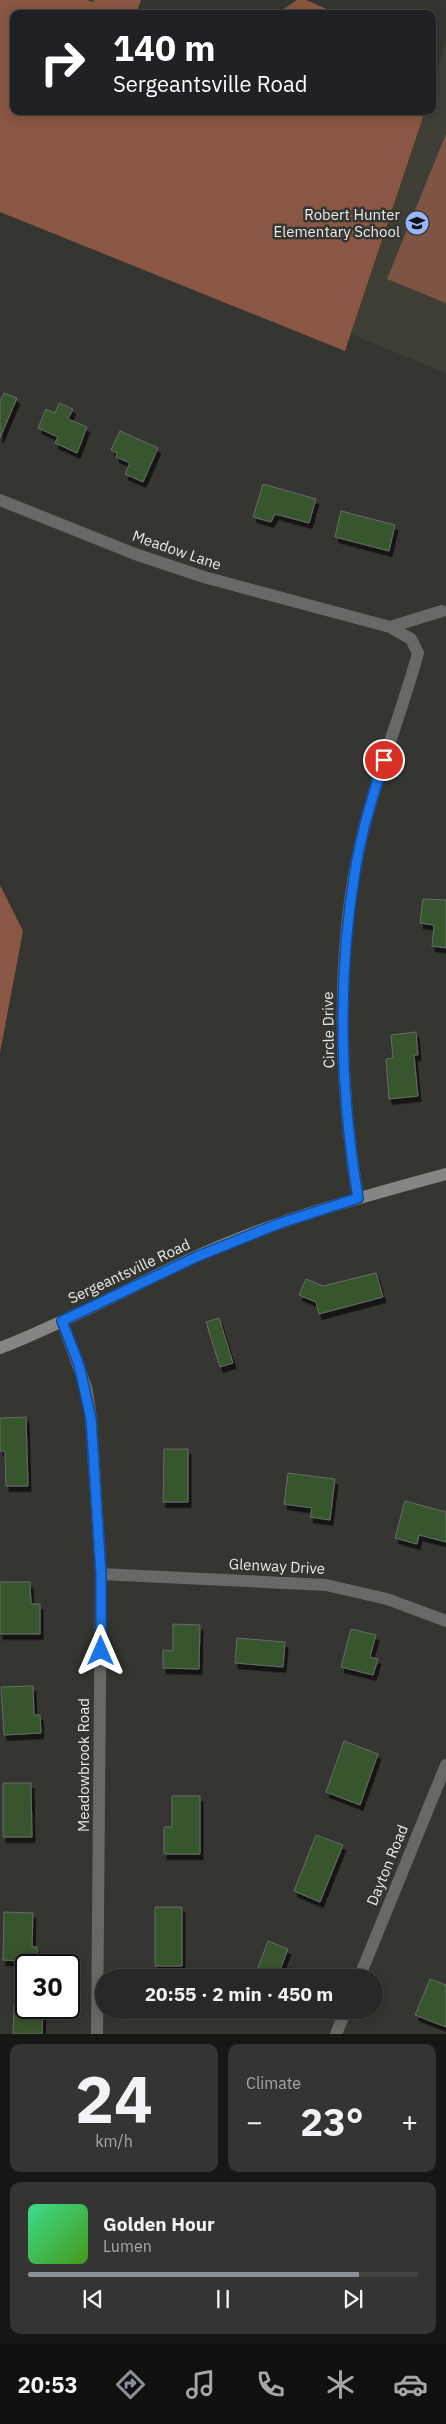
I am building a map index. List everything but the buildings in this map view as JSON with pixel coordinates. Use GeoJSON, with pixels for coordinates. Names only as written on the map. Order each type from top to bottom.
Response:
{"type":"FeatureCollection","features":[{"type":"Feature","properties":{"kind":"main road","name":"Sergeantsville Road"},"geometry":{"type":"LineString","coordinates":[[0,1348],[62,1321],[196,1257],[278,1224],[358,1198],[446,1174]]}},
{"type":"Feature","properties":{"kind":"street","name":"Meadow Lane"},"geometry":{"type":"LineString","coordinates":[[0,500],[168,565],[349,616]]}},
{"type":"Feature","properties":{"kind":"street"},"geometry":{"type":"LineString","coordinates":[[390,627],[442,611]]}},
{"type":"Feature","properties":{"kind":"street","name":"Circle Drive"},"geometry":{"type":"LineString","coordinates":[[349,616],[390,627],[411,639],[418,653],[363,831],[355,867],[348,925],[344,982],[346,1103],[348,1139],[358,1198]]}},
{"type":"Feature","properties":{"kind":"street","name":"Meadowbrook Road"},"geometry":{"type":"LineString","coordinates":[[62,1321],[86,1390],[91,1419],[101,1574],[97,2034]]}},
{"type":"Feature","properties":{"kind":"street","name":"Glenway Drive"},"geometry":{"type":"LineString","coordinates":[[101,1574],[326,1585],[365,1593],[446,1620]]}},
{"type":"Feature","properties":{"kind":"street","name":"Dayton Road"},"geometry":{"type":"LineString","coordinates":[[363,1969],[446,1765]]}},
{"type":"Feature","properties":{"kind":"street"},"geometry":{"type":"LineString","coordinates":[[336,2034],[342,2019]]}},
{"type":"Feature","properties":{"kind":"shaded area"},"geometry":{"type":"Polygon","coordinates":[[[0,0],[87,0],[93,2],[94,0],[141,0],[137,10],[10,10],[10,115],[424,115],[345,351],[0,212],[0,0]]]}},
{"type":"Feature","properties":{"kind":"shaded area"},"geometry":{"type":"Polygon","coordinates":[[[297,0],[306,0],[329,10],[282,10],[297,0]]]}},
{"type":"Feature","properties":{"kind":"shaded area","name":"Robert Hunter Elementary School"},"geometry":{"type":"Polygon","coordinates":[[[446,41],[446,373],[351,334],[424,115],[436,115],[436,76],[446,41]]]}},
{"type":"Feature","properties":{"kind":"shaded area"},"geometry":{"type":"Polygon","coordinates":[[[446,134],[446,303],[387,279],[446,134]]]}},
{"type":"Feature","properties":{"kind":"shaded area"},"geometry":{"type":"Polygon","coordinates":[[[0,885],[23,931],[0,1053],[0,885]]]}},
{"type":"Feature","properties":{"kind":"place","name":"Robert Hunter Elementary School"},"geometry":{"type":"Point","coordinates":[417,223]}},
{"type":"Feature","properties":{"kind":"route"},"geometry":{"type":"LineString","coordinates":[[101,1651],[101,1574],[91,1419],[79,1365],[62,1321],[196,1257],[278,1224],[358,1198],[346,1122],[344,982],[355,867],[384,760]]}}]}
